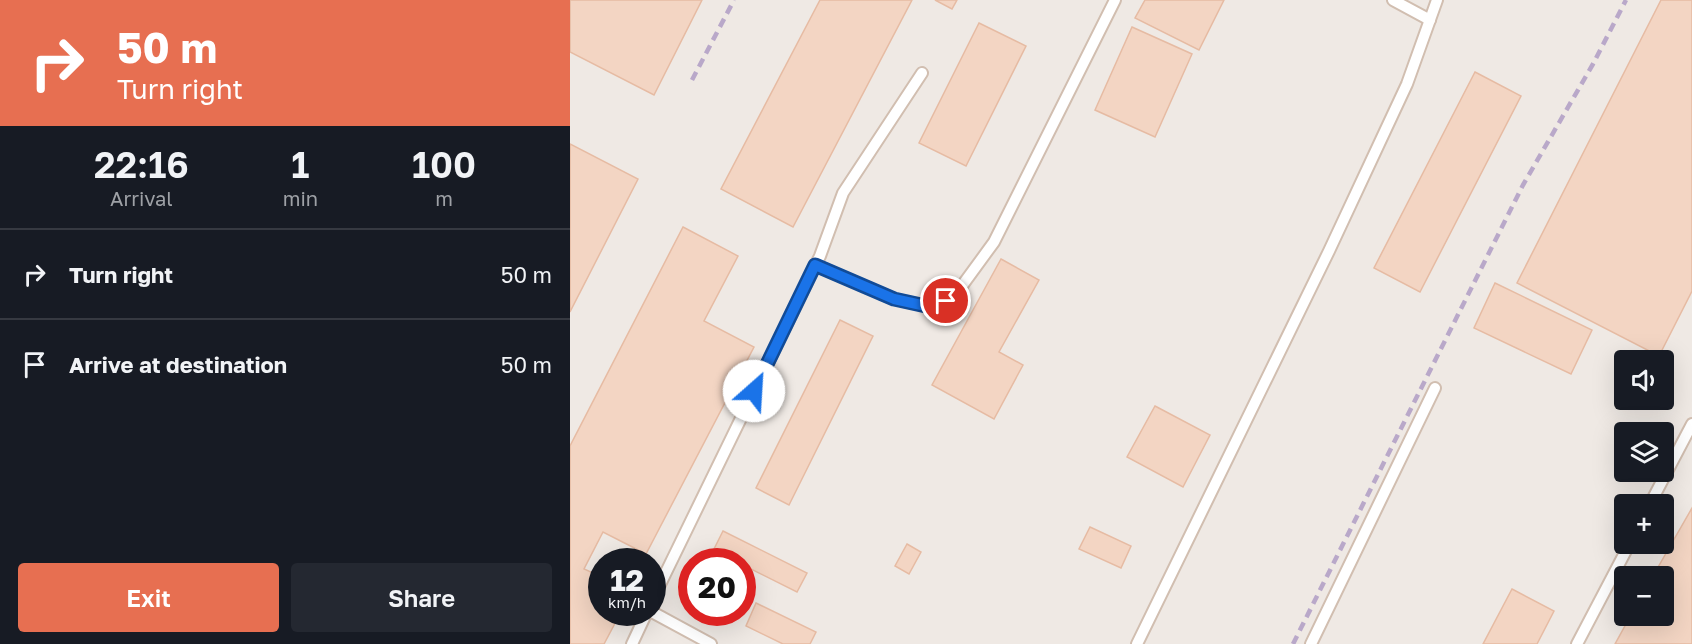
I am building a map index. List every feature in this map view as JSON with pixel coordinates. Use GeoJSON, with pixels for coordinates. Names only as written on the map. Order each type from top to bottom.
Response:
{"type":"FeatureCollection","features":[{"type":"Feature","properties":{"kind":"lane"},"geometry":{"type":"LineString","coordinates":[[815,265],[894,299],[935,308],[956,294],[994,242],[1115,0]]}},
{"type":"Feature","properties":{"kind":"lane"},"geometry":{"type":"LineString","coordinates":[[1393,0],[1431,20]]}},
{"type":"Feature","properties":{"kind":"lane"},"geometry":{"type":"LineString","coordinates":[[1137,644],[1339,230],[1407,84],[1437,0]]}},
{"type":"Feature","properties":{"kind":"lane"},"geometry":{"type":"LineString","coordinates":[[666,572],[815,265],[843,193],[922,73]]}},
{"type":"Feature","properties":{"kind":"lane"},"geometry":{"type":"LineString","coordinates":[[1311,644],[1436,388]]}},
{"type":"Feature","properties":{"kind":"lane"},"geometry":{"type":"LineString","coordinates":[[1655,494],[1692,424]]}},
{"type":"Feature","properties":{"kind":"lane"},"geometry":{"type":"LineString","coordinates":[[1577,644],[1624,554]]}},
{"type":"Feature","properties":{"kind":"lane"},"geometry":{"type":"LineString","coordinates":[[666,620],[711,644]]}},
{"type":"Feature","properties":{"kind":"lane"},"geometry":{"type":"LineString","coordinates":[[632,644],[640,626]]}},
{"type":"Feature","properties":{"kind":"shaded area"},"geometry":{"type":"Polygon","coordinates":[[[570,0],[1692,0],[1692,644],[570,644],[570,0]]]}},
{"type":"Feature","properties":{"kind":"building"},"geometry":{"type":"Polygon","coordinates":[[[570,0],[702,0],[654,95],[570,52],[570,0]]]}},
{"type":"Feature","properties":{"kind":"building"},"geometry":{"type":"Polygon","coordinates":[[[820,0],[912,0],[793,227],[721,189],[820,0]]]}},
{"type":"Feature","properties":{"kind":"building"},"geometry":{"type":"Polygon","coordinates":[[[935,0],[957,0],[952,9],[935,0]]]}},
{"type":"Feature","properties":{"kind":"building"},"geometry":{"type":"Polygon","coordinates":[[[1145,0],[1224,0],[1199,50],[1135,18],[1145,0]]]}},
{"type":"Feature","properties":{"kind":"building"},"geometry":{"type":"Polygon","coordinates":[[[1661,0],[1692,0],[1692,291],[1662,350],[1647,350],[1517,283],[1661,0]]]}},
{"type":"Feature","properties":{"kind":"building"},"geometry":{"type":"Polygon","coordinates":[[[979,23],[1026,46],[966,166],[919,143],[979,23]]]}},
{"type":"Feature","properties":{"kind":"building"},"geometry":{"type":"Polygon","coordinates":[[[1132,27],[1192,54],[1155,137],[1095,110],[1132,27]]]}},
{"type":"Feature","properties":{"kind":"building"},"geometry":{"type":"Polygon","coordinates":[[[1475,72],[1521,96],[1420,292],[1374,268],[1475,72]]]}},
{"type":"Feature","properties":{"kind":"building"},"geometry":{"type":"Polygon","coordinates":[[[570,144],[638,179],[570,312],[570,144]]]}},
{"type":"Feature","properties":{"kind":"building"},"geometry":{"type":"Polygon","coordinates":[[[683,227],[738,256],[704,321],[754,347],[649,548],[634,548],[603,532],[595,548],[588,548],[588,561],[584,569],[588,571],[588,626],[614,626],[604,644],[570,644],[570,446],[683,227]]]}},
{"type":"Feature","properties":{"kind":"building"},"geometry":{"type":"Polygon","coordinates":[[[1001,259],[1039,280],[999,352],[1023,365],[994,419],[932,385],[1001,259]]]}},
{"type":"Feature","properties":{"kind":"building"},"geometry":{"type":"Polygon","coordinates":[[[1495,283],[1592,330],[1571,374],[1474,328],[1495,283]]]}},
{"type":"Feature","properties":{"kind":"building"},"geometry":{"type":"Polygon","coordinates":[[[840,320],[873,336],[789,505],[756,488],[840,320]]]}},
{"type":"Feature","properties":{"kind":"building"},"geometry":{"type":"Polygon","coordinates":[[[1155,406],[1210,435],[1183,487],[1127,457],[1155,406]]]}},
{"type":"Feature","properties":{"kind":"building"},"geometry":{"type":"Polygon","coordinates":[[[1692,508],[1692,644],[1615,644],[1625,626],[1674,626],[1674,566],[1659,566],[1666,554],[1674,554],[1674,539],[1692,508]]]}},
{"type":"Feature","properties":{"kind":"building"},"geometry":{"type":"Polygon","coordinates":[[[1090,527],[1131,546],[1121,568],[1079,549],[1090,527]]]}},
{"type":"Feature","properties":{"kind":"building"},"geometry":{"type":"Polygon","coordinates":[[[723,531],[807,573],[797,592],[756,572],[756,548],[714,548],[723,531]]]}},
{"type":"Feature","properties":{"kind":"building"},"geometry":{"type":"Polygon","coordinates":[[[907,544],[921,552],[909,574],[895,566],[907,544]]]}},
{"type":"Feature","properties":{"kind":"building"},"geometry":{"type":"Polygon","coordinates":[[[1512,589],[1554,611],[1537,644],[1483,644],[1512,589]]]}},
{"type":"Feature","properties":{"kind":"building"},"geometry":{"type":"Polygon","coordinates":[[[756,603],[816,632],[810,644],[783,644],[746,626],[756,626],[756,603]]]}},
{"type":"Feature","properties":{"kind":"railway"},"geometry":{"type":"LineString","coordinates":[[692,80],[734,0]]}},
{"type":"Feature","properties":{"kind":"railway"},"geometry":{"type":"LineString","coordinates":[[1293,644],[1523,185],[1593,64],[1626,0]]}},
{"type":"Feature","properties":{"kind":"route"},"geometry":{"type":"LineString","coordinates":[[754,391],[815,265],[894,299],[935,308],[946,301]]}}]}
